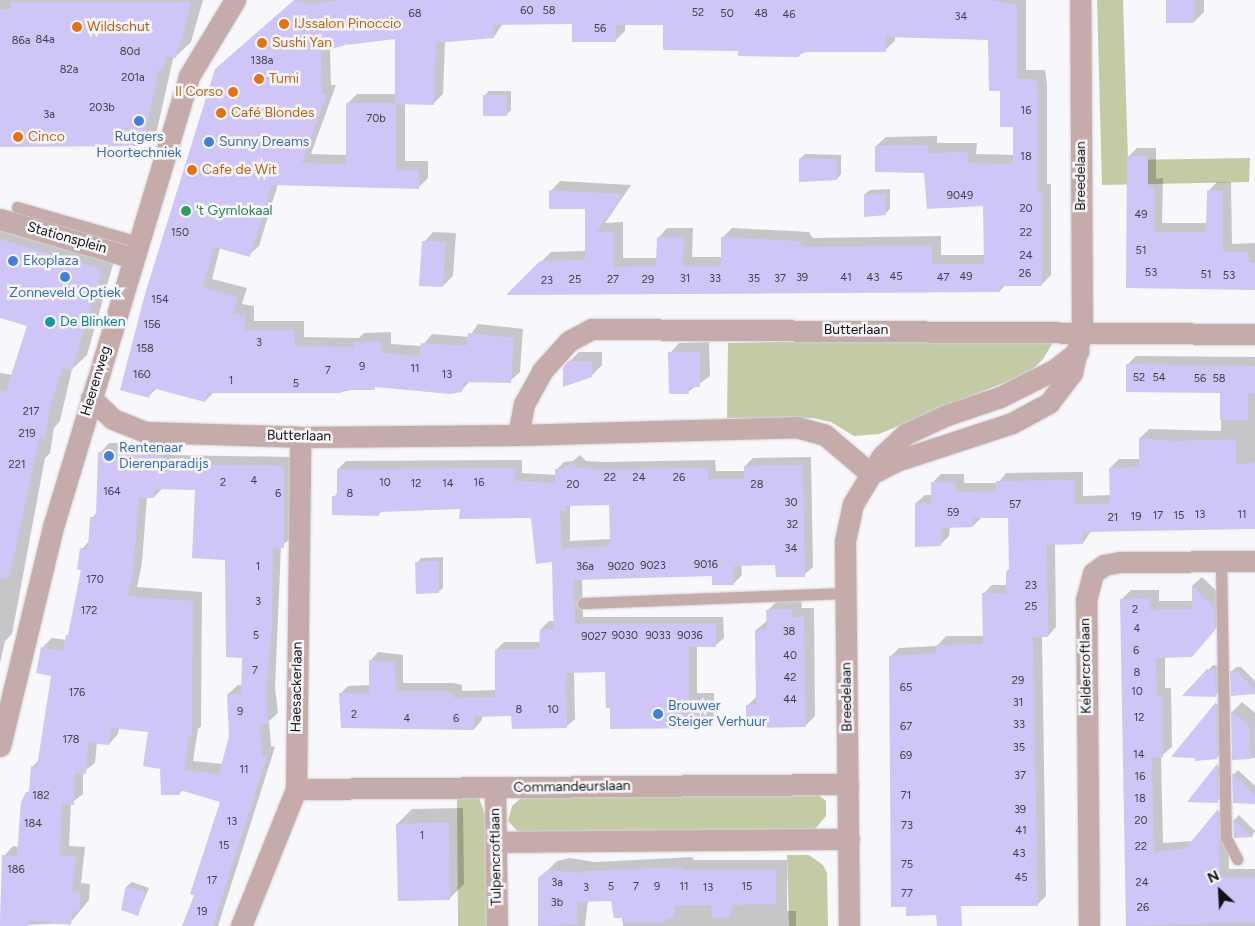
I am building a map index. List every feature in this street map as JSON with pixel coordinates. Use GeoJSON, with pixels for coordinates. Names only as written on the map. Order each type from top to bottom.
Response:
{"type":"FeatureCollection","features":[{"type":"Feature","properties":{"kind":"street","name":"Heerenweg"},"geometry":{"type":"LineString","coordinates":[[0,746],[53,527],[189,76],[235,0]]}},
{"type":"Feature","properties":{"kind":"street","name":"Breedelaan"},"geometry":{"type":"LineString","coordinates":[[870,474],[899,460],[1012,423],[1049,403],[1072,372],[1080,341],[1080,0]]}},
{"type":"Feature","properties":{"kind":"street","name":"Stationsplein"},"geometry":{"type":"LineString","coordinates":[[8,213],[136,250]]}},
{"type":"Feature","properties":{"kind":"street","name":"Butterlaan"},"geometry":{"type":"LineString","coordinates":[[518,435],[524,404],[542,371],[569,341],[592,329],[1080,341],[1255,334]]}},
{"type":"Feature","properties":{"kind":"street","name":"Breedelaan"},"geometry":{"type":"LineString","coordinates":[[849,926],[846,541],[853,504],[882,456],[906,434],[947,415],[1000,397],[1054,370],[1080,341]]}},
{"type":"Feature","properties":{"kind":"street","name":"Butterlaan"},"geometry":{"type":"LineString","coordinates":[[91,398],[112,419],[145,432],[300,437],[518,435],[796,427],[825,435],[870,474]]}},
{"type":"Feature","properties":{"kind":"street","name":"Haesackerlaan"},"geometry":{"type":"LineString","coordinates":[[241,926],[296,788],[300,437]]}},
{"type":"Feature","properties":{"kind":"street","name":"Keldercroftlaan"},"geometry":{"type":"LineString","coordinates":[[1089,926],[1087,586],[1093,573],[1104,565],[1120,562],[1255,561]]}},
{"type":"Feature","properties":{"kind":"street","name":"Commandeurslaan"},"geometry":{"type":"LineString","coordinates":[[296,788],[848,784]]}},
{"type":"Feature","properties":{"kind":"street","name":"Tulpencroftlaan"},"geometry":{"type":"LineString","coordinates":[[495,788],[497,926]]}},
{"type":"Feature","properties":{"kind":"street"},"geometry":{"type":"LineString","coordinates":[[496,842],[848,839]]}},
{"type":"Feature","properties":{"kind":"lane"},"geometry":{"type":"LineString","coordinates":[[1221,562],[1226,838],[1237,859]]}},
{"type":"Feature","properties":{"kind":"lane"},"geometry":{"type":"LineString","coordinates":[[583,603],[846,593]]}},
{"type":"Feature","properties":{"kind":"green space"},"geometry":{"type":"Polygon","coordinates":[[[1097,0],[1123,0],[1128,160],[1250,158],[1249,182],[1102,185],[1097,0]]]}},
{"type":"Feature","properties":{"kind":"green space"},"geometry":{"type":"Polygon","coordinates":[[[1057,336],[1043,359],[1030,372],[879,434],[854,436],[831,422],[813,418],[727,418],[728,343],[1057,336]]]}},
{"type":"Feature","properties":{"kind":"green space"},"geometry":{"type":"Polygon","coordinates":[[[817,794],[826,801],[826,816],[815,829],[521,835],[508,821],[512,806],[522,797],[817,794]]]}},
{"type":"Feature","properties":{"kind":"green space"},"geometry":{"type":"Polygon","coordinates":[[[457,797],[479,798],[487,819],[490,926],[458,926],[457,797]]]}},
{"type":"Feature","properties":{"kind":"green space"},"geometry":{"type":"Polygon","coordinates":[[[787,855],[809,855],[823,865],[827,873],[828,926],[789,926],[787,855]]]}},
{"type":"Feature","properties":{"kind":"building"},"geometry":{"type":"Polygon","coordinates":[[[294,0],[310,4],[341,0],[990,0],[1017,5],[1017,79],[1036,79],[1038,94],[1038,193],[1042,193],[1042,286],[1000,286],[1000,292],[506,295],[540,261],[585,260],[585,209],[549,209],[549,190],[623,194],[597,232],[614,231],[614,267],[656,266],[657,237],[684,237],[683,266],[721,266],[721,237],[799,241],[803,247],[932,245],[932,264],[984,264],[983,206],[927,209],[924,173],[875,172],[875,146],[928,145],[928,153],[968,152],[967,163],[1013,164],[1013,127],[1000,127],[1000,91],[989,91],[988,40],[886,37],[886,52],[808,52],[799,54],[799,57],[738,56],[738,51],[663,50],[663,25],[616,25],[616,42],[572,42],[572,24],[494,25],[494,38],[436,43],[434,105],[396,104],[396,170],[419,170],[419,189],[272,185],[250,257],[214,247],[203,288],[238,297],[233,314],[245,315],[245,330],[295,330],[295,346],[354,347],[354,342],[382,341],[382,353],[420,356],[421,343],[466,346],[468,333],[514,338],[511,383],[463,382],[462,392],[450,394],[375,387],[375,390],[341,390],[341,393],[207,393],[205,402],[152,388],[149,398],[120,390],[145,294],[215,69],[294,0]],[[395,39],[346,45],[346,41],[345,45],[321,52],[322,94],[327,94],[302,163],[346,164],[346,103],[395,103],[395,39]]]}},
{"type":"Feature","properties":{"kind":"building"},"geometry":{"type":"Polygon","coordinates":[[[1166,0],[1195,0],[1194,23],[1166,23],[1166,0]]]}},
{"type":"Feature","properties":{"kind":"building"},"geometry":{"type":"Polygon","coordinates":[[[11,2],[192,2],[176,58],[167,56],[163,70],[159,69],[142,146],[0,147],[0,9],[11,9],[11,2]]]}},
{"type":"Feature","properties":{"kind":"building"},"geometry":{"type":"Polygon","coordinates":[[[483,95],[507,95],[507,116],[483,116],[483,95]]]}},
{"type":"Feature","properties":{"kind":"building"},"geometry":{"type":"Polygon","coordinates":[[[1127,156],[1148,156],[1148,187],[1154,187],[1154,232],[1206,232],[1207,190],[1223,191],[1223,252],[1249,252],[1249,262],[1255,263],[1255,290],[1126,288],[1127,156]]]}},
{"type":"Feature","properties":{"kind":"building"},"geometry":{"type":"Polygon","coordinates":[[[799,158],[837,159],[837,180],[799,182],[799,158]]]}},
{"type":"Feature","properties":{"kind":"building"},"geometry":{"type":"Polygon","coordinates":[[[864,194],[886,194],[886,215],[864,217],[864,194]]]}},
{"type":"Feature","properties":{"kind":"building","name":"De Blinken"},"geometry":{"type":"Polygon","coordinates":[[[0,239],[102,269],[72,371],[63,368],[50,408],[45,438],[40,436],[9,579],[0,578],[0,390],[6,391],[27,326],[0,318],[0,239]]]}},
{"type":"Feature","properties":{"kind":"building"},"geometry":{"type":"Polygon","coordinates":[[[422,241],[446,242],[443,287],[419,286],[422,241]]]}},
{"type":"Feature","properties":{"kind":"building"},"geometry":{"type":"Polygon","coordinates":[[[668,352],[700,352],[700,387],[689,387],[689,394],[669,394],[668,352]]]}},
{"type":"Feature","properties":{"kind":"building"},"geometry":{"type":"Polygon","coordinates":[[[568,361],[592,361],[592,377],[563,387],[563,368],[568,361]]]}},
{"type":"Feature","properties":{"kind":"building"},"geometry":{"type":"Polygon","coordinates":[[[1126,364],[1255,366],[1255,393],[1248,393],[1248,420],[1220,420],[1220,393],[1126,392],[1126,364]]]}},
{"type":"Feature","properties":{"kind":"building"},"geometry":{"type":"Polygon","coordinates":[[[1139,438],[1176,441],[1236,439],[1236,464],[1255,463],[1255,529],[1083,532],[1083,544],[1047,545],[1048,637],[1033,637],[1038,906],[961,906],[962,926],[937,926],[936,915],[906,916],[906,907],[891,907],[889,656],[936,653],[936,645],[983,644],[982,593],[1006,593],[1006,571],[1009,571],[1008,518],[973,518],[973,527],[942,528],[941,546],[915,547],[915,503],[931,503],[931,482],[956,482],[956,492],[996,491],[996,481],[1074,480],[1075,504],[1110,503],[1109,468],[1139,467],[1139,438]]]}},
{"type":"Feature","properties":{"kind":"building"},"geometry":{"type":"Polygon","coordinates":[[[98,452],[163,453],[163,464],[284,466],[284,548],[273,547],[272,624],[266,697],[269,724],[260,724],[262,755],[267,756],[213,926],[183,926],[194,895],[190,894],[220,802],[180,790],[180,795],[161,795],[160,769],[143,766],[148,732],[111,728],[109,745],[88,743],[86,774],[74,773],[74,805],[62,804],[60,855],[76,856],[72,892],[81,893],[80,911],[72,911],[71,925],[29,920],[28,926],[0,926],[2,855],[17,856],[21,802],[26,792],[29,792],[31,766],[37,767],[51,676],[36,673],[41,647],[63,651],[81,570],[77,570],[80,548],[88,550],[90,517],[96,517],[98,452]],[[154,489],[154,498],[139,498],[133,573],[128,596],[193,601],[192,736],[189,736],[185,770],[219,774],[229,736],[227,694],[241,694],[242,658],[226,657],[225,560],[192,558],[195,490],[154,489]]]}},
{"type":"Feature","properties":{"kind":"building"},"geometry":{"type":"Polygon","coordinates":[[[571,462],[577,468],[596,469],[708,468],[708,479],[744,479],[744,466],[803,465],[805,577],[776,577],[775,565],[734,566],[734,585],[712,585],[712,576],[574,580],[575,624],[716,624],[716,647],[689,647],[689,700],[707,700],[707,728],[610,729],[610,708],[606,708],[605,672],[566,673],[567,728],[512,729],[511,716],[474,717],[474,730],[341,728],[339,693],[369,693],[369,660],[395,662],[396,691],[444,691],[454,693],[454,698],[495,697],[495,650],[539,649],[540,629],[554,629],[552,562],[536,564],[531,518],[459,519],[460,509],[379,512],[379,516],[332,515],[332,496],[337,496],[337,469],[515,468],[515,481],[555,483],[555,469],[564,469],[571,462]],[[609,505],[566,506],[566,511],[560,511],[562,548],[608,546],[610,542],[609,505]]]}},
{"type":"Feature","properties":{"kind":"building"},"geometry":{"type":"Polygon","coordinates":[[[439,561],[439,593],[416,594],[415,562],[439,561]]]}},
{"type":"Feature","properties":{"kind":"building"},"geometry":{"type":"Polygon","coordinates":[[[1192,585],[1214,607],[1215,630],[1192,657],[1156,658],[1157,697],[1163,696],[1163,757],[1152,757],[1154,852],[1185,849],[1218,809],[1220,877],[1255,877],[1255,922],[1126,926],[1120,599],[1150,598],[1150,610],[1192,609],[1192,585]]]}},
{"type":"Feature","properties":{"kind":"building"},"geometry":{"type":"Polygon","coordinates":[[[792,609],[792,617],[804,617],[806,727],[746,728],[746,705],[756,705],[755,630],[767,630],[766,610],[792,609]]]}},
{"type":"Feature","properties":{"kind":"building"},"geometry":{"type":"Polygon","coordinates":[[[1207,669],[1215,670],[1216,697],[1182,696],[1207,669]]]}},
{"type":"Feature","properties":{"kind":"building"},"geometry":{"type":"Polygon","coordinates":[[[1230,671],[1237,671],[1255,690],[1255,694],[1231,696],[1230,671]]]}},
{"type":"Feature","properties":{"kind":"building"},"geometry":{"type":"Polygon","coordinates":[[[1216,702],[1217,759],[1195,761],[1195,758],[1171,757],[1216,702]]]}},
{"type":"Feature","properties":{"kind":"building"},"geometry":{"type":"Polygon","coordinates":[[[1231,711],[1249,725],[1250,759],[1232,760],[1231,711]]]}},
{"type":"Feature","properties":{"kind":"building"},"geometry":{"type":"Polygon","coordinates":[[[1217,764],[1218,803],[1187,802],[1217,764]]]}},
{"type":"Feature","properties":{"kind":"building"},"geometry":{"type":"Polygon","coordinates":[[[1232,773],[1255,795],[1255,804],[1233,803],[1232,773]]]}},
{"type":"Feature","properties":{"kind":"building"},"geometry":{"type":"Polygon","coordinates":[[[1233,819],[1253,837],[1234,838],[1233,819]]]}},
{"type":"Feature","properties":{"kind":"building"},"geometry":{"type":"Polygon","coordinates":[[[449,822],[450,900],[398,901],[396,824],[449,822]]]}},
{"type":"Feature","properties":{"kind":"building"},"geometry":{"type":"Polygon","coordinates":[[[681,867],[683,870],[776,870],[776,904],[732,905],[730,918],[712,918],[711,905],[675,906],[674,918],[666,918],[666,922],[622,922],[622,918],[614,918],[611,901],[577,902],[578,924],[538,926],[538,878],[548,870],[585,873],[585,871],[681,867]]]}},
{"type":"Feature","properties":{"kind":"building"},"geometry":{"type":"Polygon","coordinates":[[[126,886],[146,892],[138,916],[121,910],[126,886]]]}},
{"type":"Feature","properties":{"kind":"place","name":"IJssalon Pinoccio"},"geometry":{"type":"Point","coordinates":[284,24]}},
{"type":"Feature","properties":{"kind":"place","name":"Wildschut"},"geometry":{"type":"Point","coordinates":[77,27]}},
{"type":"Feature","properties":{"kind":"place","name":"Sushi Yan"},"geometry":{"type":"Point","coordinates":[262,43]}},
{"type":"Feature","properties":{"kind":"place","name":"Tumi"},"geometry":{"type":"Point","coordinates":[259,79]}},
{"type":"Feature","properties":{"kind":"place","name":"Il Corso"},"geometry":{"type":"Point","coordinates":[233,92]}},
{"type":"Feature","properties":{"kind":"place","name":"Café Blondes"},"geometry":{"type":"Point","coordinates":[221,113]}},
{"type":"Feature","properties":{"kind":"place","name":"Rutgers Hoortechniek"},"geometry":{"type":"Point","coordinates":[139,121]}},
{"type":"Feature","properties":{"kind":"place","name":"Cinco"},"geometry":{"type":"Point","coordinates":[18,137]}},
{"type":"Feature","properties":{"kind":"place","name":"Sunny Dreams"},"geometry":{"type":"Point","coordinates":[209,142]}},
{"type":"Feature","properties":{"kind":"place","name":"Cafe de Wit"},"geometry":{"type":"Point","coordinates":[192,170]}},
{"type":"Feature","properties":{"kind":"place","name":"'t Gymlokaal"},"geometry":{"type":"Point","coordinates":[186,211]}},
{"type":"Feature","properties":{"kind":"place","name":"Ekoplaza"},"geometry":{"type":"Point","coordinates":[13,261]}},
{"type":"Feature","properties":{"kind":"place","name":"Zonneveld Optiek"},"geometry":{"type":"Point","coordinates":[65,277]}},
{"type":"Feature","properties":{"kind":"place","name":"De Blinken"},"geometry":{"type":"Point","coordinates":[50,322]}},
{"type":"Feature","properties":{"kind":"place","name":"Rentenaar Dierenparadijs"},"geometry":{"type":"Point","coordinates":[109,456]}},
{"type":"Feature","properties":{"kind":"place","name":"Brouwer Steiger Verhuur"},"geometry":{"type":"Point","coordinates":[658,714]}}]}
